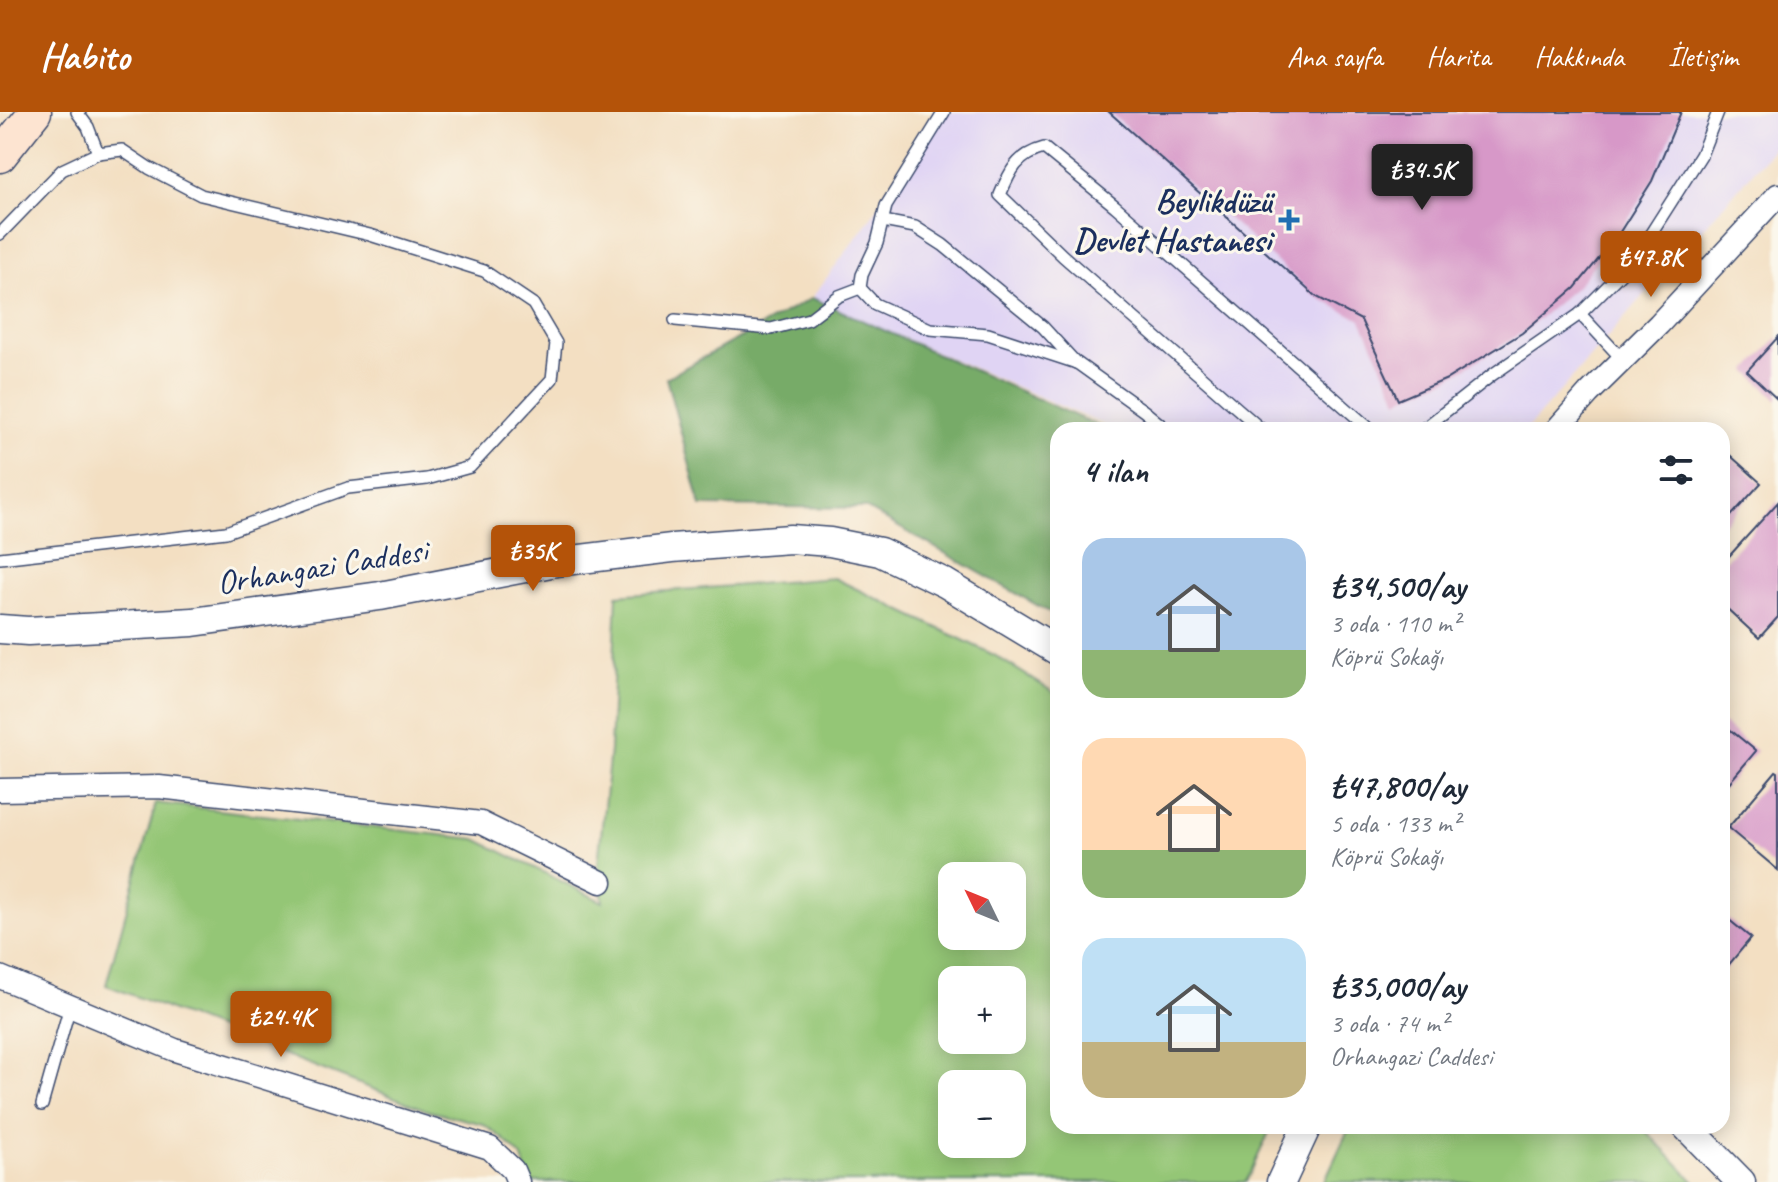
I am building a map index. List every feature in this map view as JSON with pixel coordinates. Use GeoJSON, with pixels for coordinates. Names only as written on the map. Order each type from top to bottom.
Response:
{"type":"FeatureCollection","features":[{"type":"Feature","properties":{"kind":"main road"},"geometry":{"type":"LineString","coordinates":[[0,156],[35,112]]}},
{"type":"Feature","properties":{"kind":"street"},"geometry":{"type":"LineString","coordinates":[[1563,422],[1778,195]]}},
{"type":"Feature","properties":{"kind":"street","name":"Orhangazi Caddesi"},"geometry":{"type":"LineString","coordinates":[[0,629],[28,631],[193,622],[380,596],[556,562],[672,548],[790,539],[830,542],[880,552],[945,583],[1050,646]]}},
{"type":"Feature","properties":{"kind":"street"},"geometry":{"type":"LineString","coordinates":[[0,790],[159,787],[481,823],[601,882]]}},
{"type":"Feature","properties":{"kind":"street"},"geometry":{"type":"LineString","coordinates":[[0,977],[175,1050],[490,1148],[513,1170],[518,1182]]}},
{"type":"Feature","properties":{"kind":"street"},"geometry":{"type":"LineString","coordinates":[[1281,1182],[1303,1134]]}},
{"type":"Feature","properties":{"kind":"street"},"geometry":{"type":"LineString","coordinates":[[1694,1134],[1741,1182]]}},
{"type":"Feature","properties":{"kind":"lane"},"geometry":{"type":"LineString","coordinates":[[77,112],[88,127],[98,153]]}},
{"type":"Feature","properties":{"kind":"lane"},"geometry":{"type":"LineString","coordinates":[[860,288],[862,275],[877,243],[886,206],[944,112]]}},
{"type":"Feature","properties":{"kind":"lane"},"geometry":{"type":"LineString","coordinates":[[1432,422],[1492,375],[1580,314],[1634,260],[1701,155],[1718,112]]}},
{"type":"Feature","properties":{"kind":"lane"},"geometry":{"type":"LineString","coordinates":[[1253,422],[1063,256],[1000,195],[1010,172],[1027,152],[1044,148],[1362,422]]}},
{"type":"Feature","properties":{"kind":"lane"},"geometry":{"type":"LineString","coordinates":[[0,234],[62,170],[98,153],[122,150],[201,195],[370,235],[484,271],[533,304],[556,343],[552,379],[470,467],[427,479],[348,488],[226,532],[0,558]]}},
{"type":"Feature","properties":{"kind":"lane"},"geometry":{"type":"LineString","coordinates":[[883,221],[915,227],[943,245],[1043,327],[1077,363],[1157,422]]}},
{"type":"Feature","properties":{"kind":"lane"},"geometry":{"type":"LineString","coordinates":[[675,320],[771,329],[809,319],[839,296],[860,288]]}},
{"type":"Feature","properties":{"kind":"lane"},"geometry":{"type":"LineString","coordinates":[[860,288],[875,304],[930,329],[988,334],[1077,363]]}},
{"type":"Feature","properties":{"kind":"lane"},"geometry":{"type":"LineString","coordinates":[[1580,314],[1623,360]]}},
{"type":"Feature","properties":{"kind":"lane"},"geometry":{"type":"LineString","coordinates":[[42,1105],[70,1006]]}},
{"type":"Feature","properties":{"kind":"shaded area","name":"Beylikdüzü Devlet Hastanesi"},"geometry":{"type":"Polygon","coordinates":[[[948,112],[1778,112],[1778,143],[1533,422],[1098,422],[812,298],[948,112]]]}},
{"type":"Feature","properties":{"kind":"green space"},"geometry":{"type":"Polygon","coordinates":[[[812,298],[1089,422],[1050,422],[1050,612],[865,508],[701,506],[666,378],[812,298]]]}},
{"type":"Feature","properties":{"kind":"green space"},"geometry":{"type":"Polygon","coordinates":[[[834,578],[994,655],[1050,690],[1050,1134],[1268,1134],[1246,1182],[531,1182],[521,1156],[483,1124],[429,1111],[106,985],[156,803],[476,839],[603,902],[598,864],[610,750],[617,595],[834,578]]]}},
{"type":"Feature","properties":{"kind":"green space"},"geometry":{"type":"Polygon","coordinates":[[[1346,1134],[1649,1134],[1695,1182],[1324,1182],[1346,1134]]]}},
{"type":"Feature","properties":{"kind":"building"},"geometry":{"type":"Polygon","coordinates":[[[1109,112],[1681,112],[1652,181],[1618,235],[1575,288],[1522,333],[1447,379],[1398,400],[1361,320],[1315,296],[1109,112]]]}},
{"type":"Feature","properties":{"kind":"building"},"geometry":{"type":"Polygon","coordinates":[[[1778,337],[1778,400],[1747,371],[1778,337]]]}},
{"type":"Feature","properties":{"kind":"building"},"geometry":{"type":"Polygon","coordinates":[[[1730,455],[1761,483],[1730,517],[1730,455]]]}},
{"type":"Feature","properties":{"kind":"building"},"geometry":{"type":"Polygon","coordinates":[[[1778,502],[1778,617],[1759,638],[1730,611],[1730,555],[1778,502]]]}},
{"type":"Feature","properties":{"kind":"building"},"geometry":{"type":"Polygon","coordinates":[[[1730,730],[1756,751],[1730,782],[1730,730]]]}},
{"type":"Feature","properties":{"kind":"building"},"geometry":{"type":"Polygon","coordinates":[[[1778,772],[1778,870],[1730,830],[1730,826],[1778,772]]]}},
{"type":"Feature","properties":{"kind":"building"},"geometry":{"type":"Polygon","coordinates":[[[1730,921],[1751,938],[1730,963],[1730,921]]]}},
{"type":"Feature","properties":{"kind":"place","name":"Beylikdüzü Devlet Hastanesi"},"geometry":{"type":"Point","coordinates":[1289,220]}}]}
